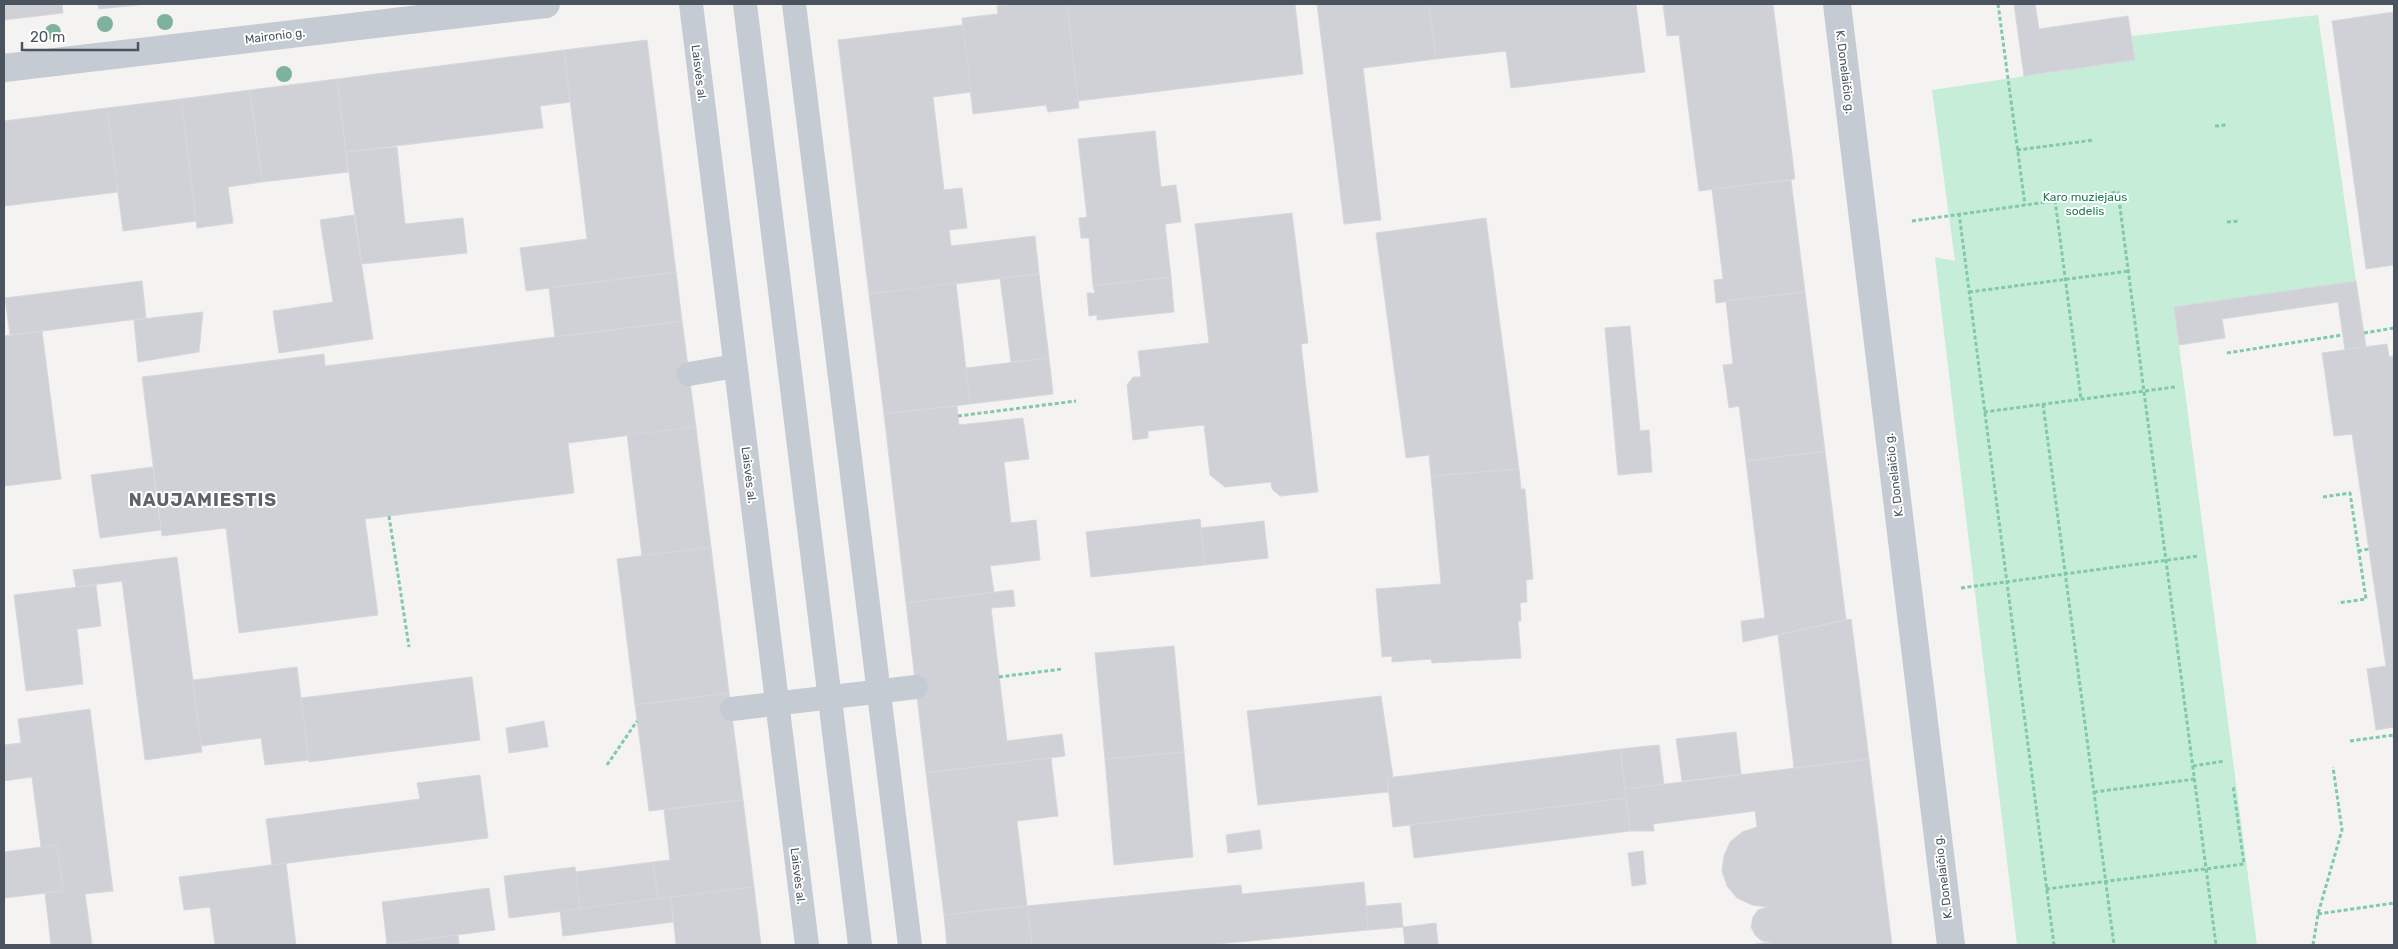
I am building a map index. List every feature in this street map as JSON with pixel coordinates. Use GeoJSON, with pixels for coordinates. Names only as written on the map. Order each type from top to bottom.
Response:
{"type":"FeatureCollection","features":[{"type":"Feature","properties":{"kind":"street","name":"Maironio g."},"geometry":{"type":"LineString","coordinates":[[4,68],[546,4]]}},
{"type":"Feature","properties":{"kind":"street","name":"Laisvės al."},"geometry":{"type":"LineString","coordinates":[[690,4],[807,945]]}},
{"type":"Feature","properties":{"kind":"street"},"geometry":{"type":"LineString","coordinates":[[744,4],[860,945]]}},
{"type":"Feature","properties":{"kind":"street"},"geometry":{"type":"LineString","coordinates":[[794,4],[910,945]]}},
{"type":"Feature","properties":{"kind":"street","name":"K. Donelaičio g."},"geometry":{"type":"LineString","coordinates":[[1837,4],[1951,945]]}},
{"type":"Feature","properties":{"kind":"street"},"geometry":{"type":"LineString","coordinates":[[689,374],[735,366]]}},
{"type":"Feature","properties":{"kind":"street"},"geometry":{"type":"LineString","coordinates":[[732,709],[916,687]]}},
{"type":"Feature","properties":{"kind":"path"},"geometry":{"type":"LineString","coordinates":[[1998,4],[2024,204]]}},
{"type":"Feature","properties":{"kind":"path"},"geometry":{"type":"LineString","coordinates":[[2215,126],[2226,125]]}},
{"type":"Feature","properties":{"kind":"path"},"geometry":{"type":"LineString","coordinates":[[2017,150],[2094,140]]}},
{"type":"Feature","properties":{"kind":"path"},"geometry":{"type":"LineString","coordinates":[[1912,221],[2118,192],[2216,945]]}},
{"type":"Feature","properties":{"kind":"path"},"geometry":{"type":"LineString","coordinates":[[2055,200],[2081,399]]}},
{"type":"Feature","properties":{"kind":"path"},"geometry":{"type":"LineString","coordinates":[[1959,213],[2054,945]]}},
{"type":"Feature","properties":{"kind":"path"},"geometry":{"type":"LineString","coordinates":[[2227,222],[2240,221]]}},
{"type":"Feature","properties":{"kind":"path"},"geometry":{"type":"LineString","coordinates":[[1969,292],[2129,271]]}},
{"type":"Feature","properties":{"kind":"path"},"geometry":{"type":"LineString","coordinates":[[2364,332],[2394,328]]}},
{"type":"Feature","properties":{"kind":"path"},"geometry":{"type":"LineString","coordinates":[[2226,353],[2342,336]]}},
{"type":"Feature","properties":{"kind":"path"},"geometry":{"type":"LineString","coordinates":[[1984,412],[2175,387]]}},
{"type":"Feature","properties":{"kind":"path"},"geometry":{"type":"LineString","coordinates":[[958,416],[1076,401]]}},
{"type":"Feature","properties":{"kind":"path"},"geometry":{"type":"LineString","coordinates":[[2043,404],[2114,945]]}},
{"type":"Feature","properties":{"kind":"path"},"geometry":{"type":"LineString","coordinates":[[2323,497],[2350,493],[2366,599],[2338,603]]}},
{"type":"Feature","properties":{"kind":"path"},"geometry":{"type":"LineString","coordinates":[[389,516],[410,647]]}},
{"type":"Feature","properties":{"kind":"path"},"geometry":{"type":"LineString","coordinates":[[2358,550],[2369,549]]}},
{"type":"Feature","properties":{"kind":"path"},"geometry":{"type":"LineString","coordinates":[[1961,588],[2198,556]]}},
{"type":"Feature","properties":{"kind":"path"},"geometry":{"type":"LineString","coordinates":[[1000,677],[1062,669]]}},
{"type":"Feature","properties":{"kind":"path"},"geometry":{"type":"LineString","coordinates":[[607,765],[637,721]]}},
{"type":"Feature","properties":{"kind":"path"},"geometry":{"type":"LineString","coordinates":[[2350,741],[2394,735]]}},
{"type":"Feature","properties":{"kind":"path"},"geometry":{"type":"LineString","coordinates":[[2193,766],[2224,761]]}},
{"type":"Feature","properties":{"kind":"path"},"geometry":{"type":"LineString","coordinates":[[2313,945],[2318,914],[2342,830],[2333,767]]}},
{"type":"Feature","properties":{"kind":"path"},"geometry":{"type":"LineString","coordinates":[[2094,792],[2195,779]]}},
{"type":"Feature","properties":{"kind":"path"},"geometry":{"type":"LineString","coordinates":[[2046,889],[2244,864],[2233,785]]}},
{"type":"Feature","properties":{"kind":"path"},"geometry":{"type":"LineString","coordinates":[[2318,914],[2394,903]]}},
{"type":"Feature","properties":{"kind":"green space","name":"Karo muziejaus sodelis"},"geometry":{"type":"Polygon","coordinates":[[[2318,15],[2356,281],[2174,307],[2257,945],[2017,945],[1935,257],[1955,261],[1932,90],[2134,60],[2131,36],[2318,15]]]}},
{"type":"Feature","properties":{"kind":"building"},"geometry":{"type":"Polygon","coordinates":[[[4,4],[62,4],[63,13],[4,20],[4,4]]]}},
{"type":"Feature","properties":{"kind":"building"},"geometry":{"type":"Polygon","coordinates":[[[98,4],[146,4],[99,9],[98,4]]]}},
{"type":"Feature","properties":{"kind":"building"},"geometry":{"type":"Polygon","coordinates":[[[1067,4],[1079,108],[1048,112],[1046,105],[973,114],[962,18],[998,14],[997,6],[1067,4]]]}},
{"type":"Feature","properties":{"kind":"building"},"geometry":{"type":"Polygon","coordinates":[[[1067,4],[1295,4],[1303,74],[1078,101],[1067,4]]]}},
{"type":"Feature","properties":{"kind":"building"},"geometry":{"type":"Polygon","coordinates":[[[1317,4],[1429,4],[1436,59],[1363,68],[1381,220],[1344,224],[1317,4]]]}},
{"type":"Feature","properties":{"kind":"building"},"geometry":{"type":"Polygon","coordinates":[[[1429,4],[1636,4],[1645,72],[1511,88],[1506,51],[1436,59],[1429,4]]]}},
{"type":"Feature","properties":{"kind":"building"},"geometry":{"type":"Polygon","coordinates":[[[1663,4],[1773,4],[1795,179],[1699,191],[1679,35],[1667,36],[1663,4]]]}},
{"type":"Feature","properties":{"kind":"building"},"geometry":{"type":"Polygon","coordinates":[[[2014,4],[2035,4],[2039,29],[2128,16],[2135,60],[2024,76],[2014,4]]]}},
{"type":"Feature","properties":{"kind":"building"},"geometry":{"type":"Polygon","coordinates":[[[2394,12],[2394,265],[2366,269],[2332,21],[2394,12]]]}},
{"type":"Feature","properties":{"kind":"building"},"geometry":{"type":"Polygon","coordinates":[[[963,25],[971,92],[933,97],[944,190],[962,188],[967,228],[949,230],[951,246],[1035,236],[1039,274],[869,294],[838,40],[963,25]]]}},
{"type":"Feature","properties":{"kind":"building"},"geometry":{"type":"Polygon","coordinates":[[[647,40],[676,272],[526,291],[520,248],[587,239],[564,50],[647,40]]]}},
{"type":"Feature","properties":{"kind":"building"},"geometry":{"type":"Polygon","coordinates":[[[564,50],[570,102],[540,106],[543,128],[346,152],[337,79],[564,50]]]}},
{"type":"Feature","properties":{"kind":"building"},"geometry":{"type":"Polygon","coordinates":[[[337,79],[348,172],[262,182],[250,90],[337,79]]]}},
{"type":"Feature","properties":{"kind":"building"},"geometry":{"type":"Polygon","coordinates":[[[250,90],[262,182],[228,187],[233,223],[197,228],[181,99],[250,90]]]}},
{"type":"Feature","properties":{"kind":"building"},"geometry":{"type":"Polygon","coordinates":[[[181,99],[196,221],[123,231],[107,108],[181,99]]]}},
{"type":"Feature","properties":{"kind":"building"},"geometry":{"type":"Polygon","coordinates":[[[107,108],[118,192],[4,206],[4,121],[107,108]]]}},
{"type":"Feature","properties":{"kind":"building"},"geometry":{"type":"Polygon","coordinates":[[[1155,131],[1161,187],[1176,185],[1181,222],[1165,224],[1171,277],[1093,286],[1089,238],[1081,238],[1079,218],[1087,217],[1078,139],[1155,131]]]}},
{"type":"Feature","properties":{"kind":"building"},"geometry":{"type":"Polygon","coordinates":[[[397,147],[405,224],[463,218],[467,253],[362,264],[346,152],[397,147]]]}},
{"type":"Feature","properties":{"kind":"building"},"geometry":{"type":"Polygon","coordinates":[[[1791,180],[1805,292],[1716,303],[1714,280],[1723,279],[1712,189],[1791,180]]]}},
{"type":"Feature","properties":{"kind":"building"},"geometry":{"type":"Polygon","coordinates":[[[1292,213],[1308,343],[1301,344],[1318,492],[1280,496],[1272,489],[1271,482],[1225,487],[1210,475],[1204,425],[1148,431],[1148,438],[1133,440],[1127,385],[1133,377],[1141,377],[1138,351],[1209,343],[1195,224],[1292,213]]]}},
{"type":"Feature","properties":{"kind":"building"},"geometry":{"type":"Polygon","coordinates":[[[354,215],[373,339],[279,353],[273,311],[333,302],[320,220],[354,215]]]}},
{"type":"Feature","properties":{"kind":"building"},"geometry":{"type":"Polygon","coordinates":[[[1486,218],[1519,469],[1431,476],[1429,455],[1406,458],[1376,233],[1486,218]]]}},
{"type":"Feature","properties":{"kind":"building"},"geometry":{"type":"Polygon","coordinates":[[[676,272],[682,321],[555,337],[549,288],[676,272]]]}},
{"type":"Feature","properties":{"kind":"building"},"geometry":{"type":"Polygon","coordinates":[[[1039,274],[1049,358],[1011,362],[1000,278],[1039,274]]]}},
{"type":"Feature","properties":{"kind":"building"},"geometry":{"type":"Polygon","coordinates":[[[1171,277],[1174,312],[1097,320],[1097,315],[1089,316],[1087,293],[1095,293],[1093,286],[1171,277]]]}},
{"type":"Feature","properties":{"kind":"building"},"geometry":{"type":"Polygon","coordinates":[[[142,281],[146,318],[10,335],[5,298],[142,281]]]}},
{"type":"Feature","properties":{"kind":"building"},"geometry":{"type":"Polygon","coordinates":[[[2356,281],[2366,347],[2345,350],[2338,302],[2222,319],[2225,338],[2179,345],[2174,307],[2356,281]]]}},
{"type":"Feature","properties":{"kind":"building"},"geometry":{"type":"Polygon","coordinates":[[[956,283],[970,404],[884,414],[869,294],[956,283]]]}},
{"type":"Feature","properties":{"kind":"building"},"geometry":{"type":"Polygon","coordinates":[[[1805,292],[1825,451],[1746,461],[1739,406],[1729,408],[1723,365],[1733,364],[1726,301],[1805,292]]]}},
{"type":"Feature","properties":{"kind":"building"},"geometry":{"type":"Polygon","coordinates":[[[203,312],[199,352],[138,362],[134,320],[203,312]]]}},
{"type":"Feature","properties":{"kind":"building"},"geometry":{"type":"Polygon","coordinates":[[[682,321],[696,427],[568,443],[574,493],[365,519],[378,615],[239,633],[226,528],[162,536],[142,377],[324,354],[325,366],[682,321]]]}},
{"type":"Feature","properties":{"kind":"building"},"geometry":{"type":"Polygon","coordinates":[[[1630,326],[1640,431],[1649,430],[1652,472],[1618,475],[1605,328],[1630,326]]]}},
{"type":"Feature","properties":{"kind":"building"},"geometry":{"type":"Polygon","coordinates":[[[42,331],[61,479],[4,486],[4,336],[42,331]]]}},
{"type":"Feature","properties":{"kind":"building"},"geometry":{"type":"Polygon","coordinates":[[[2387,344],[2389,357],[2394,356],[2394,727],[2376,730],[2367,669],[2386,666],[2352,434],[2334,436],[2322,353],[2387,344]]]}},
{"type":"Feature","properties":{"kind":"building"},"geometry":{"type":"Polygon","coordinates":[[[1049,358],[1053,394],[970,404],[966,368],[1049,358]]]}},
{"type":"Feature","properties":{"kind":"building"},"geometry":{"type":"Polygon","coordinates":[[[957,406],[959,425],[1023,418],[1029,459],[1004,462],[1011,523],[1036,520],[1040,560],[990,566],[994,592],[906,603],[884,414],[957,406]]]}},
{"type":"Feature","properties":{"kind":"building"},"geometry":{"type":"Polygon","coordinates":[[[696,427],[711,547],[642,556],[627,435],[696,427]]]}},
{"type":"Feature","properties":{"kind":"building"},"geometry":{"type":"Polygon","coordinates":[[[1825,451],[1846,620],[1743,642],[1741,621],[1765,618],[1746,461],[1825,451]]]}},
{"type":"Feature","properties":{"kind":"building"},"geometry":{"type":"Polygon","coordinates":[[[153,467],[161,530],[100,538],[91,475],[153,467]]]}},
{"type":"Feature","properties":{"kind":"building"},"geometry":{"type":"Polygon","coordinates":[[[1519,469],[1521,489],[1525,489],[1533,579],[1526,580],[1527,602],[1520,603],[1521,621],[1518,621],[1521,658],[1432,663],[1431,659],[1392,662],[1392,656],[1382,657],[1376,589],[1441,584],[1431,476],[1519,469]]]}},
{"type":"Feature","properties":{"kind":"building"},"geometry":{"type":"Polygon","coordinates":[[[1200,519],[1205,565],[1091,577],[1086,532],[1200,519]]]}},
{"type":"Feature","properties":{"kind":"building"},"geometry":{"type":"Polygon","coordinates":[[[1264,521],[1268,558],[1205,565],[1201,528],[1264,521]]]}},
{"type":"Feature","properties":{"kind":"building"},"geometry":{"type":"Polygon","coordinates":[[[711,547],[729,693],[635,705],[617,559],[711,547]]]}},
{"type":"Feature","properties":{"kind":"building"},"geometry":{"type":"Polygon","coordinates":[[[177,557],[202,752],[145,760],[122,581],[76,587],[73,570],[177,557]]]}},
{"type":"Feature","properties":{"kind":"building"},"geometry":{"type":"Polygon","coordinates":[[[96,585],[101,626],[77,629],[83,684],[26,691],[14,595],[96,585]]]}},
{"type":"Feature","properties":{"kind":"building"},"geometry":{"type":"Polygon","coordinates":[[[1013,590],[1015,606],[991,608],[1007,741],[1062,734],[1065,756],[926,773],[906,603],[1013,590]]]}},
{"type":"Feature","properties":{"kind":"building"},"geometry":{"type":"Polygon","coordinates":[[[1851,619],[1869,759],[1794,768],[1778,635],[1851,619]]]}},
{"type":"Feature","properties":{"kind":"building"},"geometry":{"type":"Polygon","coordinates":[[[1174,646],[1184,752],[1105,759],[1095,653],[1174,646]]]}},
{"type":"Feature","properties":{"kind":"building"},"geometry":{"type":"Polygon","coordinates":[[[297,667],[309,760],[265,765],[261,738],[201,746],[193,680],[297,667]]]}},
{"type":"Feature","properties":{"kind":"building"},"geometry":{"type":"Polygon","coordinates":[[[472,677],[480,740],[309,762],[301,698],[472,677]]]}},
{"type":"Feature","properties":{"kind":"building"},"geometry":{"type":"Polygon","coordinates":[[[729,693],[743,800],[649,811],[635,705],[729,693]]]}},
{"type":"Feature","properties":{"kind":"building"},"geometry":{"type":"Polygon","coordinates":[[[1381,696],[1393,777],[1387,778],[1388,792],[1258,805],[1247,711],[1381,696]]]}},
{"type":"Feature","properties":{"kind":"building"},"geometry":{"type":"Polygon","coordinates":[[[90,709],[113,891],[85,894],[92,945],[51,945],[45,893],[63,891],[57,845],[41,847],[32,777],[4,781],[4,745],[21,743],[18,719],[90,709]]]}},
{"type":"Feature","properties":{"kind":"building"},"geometry":{"type":"Polygon","coordinates":[[[544,721],[548,747],[509,753],[506,728],[544,721]]]}},
{"type":"Feature","properties":{"kind":"building"},"geometry":{"type":"Polygon","coordinates":[[[1736,732],[1741,774],[1682,781],[1676,739],[1736,732]]]}},
{"type":"Feature","properties":{"kind":"building"},"geometry":{"type":"Polygon","coordinates":[[[1659,745],[1664,784],[1625,789],[1620,749],[1659,745]]]}},
{"type":"Feature","properties":{"kind":"building"},"geometry":{"type":"Polygon","coordinates":[[[1620,749],[1626,798],[1393,827],[1387,778],[1620,749]]]}},
{"type":"Feature","properties":{"kind":"building"},"geometry":{"type":"Polygon","coordinates":[[[1184,752],[1193,857],[1114,865],[1105,759],[1184,752]]]}},
{"type":"Feature","properties":{"kind":"building"},"geometry":{"type":"Polygon","coordinates":[[[1051,758],[1058,816],[1017,821],[1027,906],[944,915],[926,773],[1051,758]]]}},
{"type":"Feature","properties":{"kind":"building"},"geometry":{"type":"Polygon","coordinates":[[[1869,759],[1892,945],[1748,945],[1771,942],[1762,941],[1755,935],[1751,927],[1753,917],[1758,910],[1767,907],[1752,905],[1737,898],[1727,886],[1722,871],[1724,856],[1730,842],[1742,832],[1757,827],[1755,811],[1653,824],[1654,831],[1630,831],[1625,789],[1869,759]]]}},
{"type":"Feature","properties":{"kind":"building"},"geometry":{"type":"Polygon","coordinates":[[[480,775],[488,838],[272,865],[266,819],[420,799],[417,783],[480,775]]]}},
{"type":"Feature","properties":{"kind":"building"},"geometry":{"type":"Polygon","coordinates":[[[1626,798],[1630,831],[1414,858],[1410,825],[1626,798]]]}},
{"type":"Feature","properties":{"kind":"building"},"geometry":{"type":"Polygon","coordinates":[[[743,800],[754,887],[658,899],[653,862],[670,860],[664,810],[743,800]]]}},
{"type":"Feature","properties":{"kind":"building"},"geometry":{"type":"Polygon","coordinates":[[[1260,830],[1262,849],[1228,853],[1226,835],[1260,830]]]}},
{"type":"Feature","properties":{"kind":"building"},"geometry":{"type":"Polygon","coordinates":[[[57,845],[63,891],[4,898],[4,852],[57,845]]]}},
{"type":"Feature","properties":{"kind":"building"},"geometry":{"type":"Polygon","coordinates":[[[1643,851],[1646,884],[1632,886],[1628,853],[1643,851]]]}},
{"type":"Feature","properties":{"kind":"building"},"geometry":{"type":"Polygon","coordinates":[[[653,862],[658,899],[580,909],[575,872],[653,862]]]}},
{"type":"Feature","properties":{"kind":"building"},"geometry":{"type":"Polygon","coordinates":[[[286,863],[296,945],[215,945],[210,907],[184,910],[179,877],[286,863]]]}},
{"type":"Feature","properties":{"kind":"building"},"geometry":{"type":"Polygon","coordinates":[[[575,867],[580,909],[509,918],[504,876],[575,867]]]}},
{"type":"Feature","properties":{"kind":"building"},"geometry":{"type":"Polygon","coordinates":[[[1364,882],[1368,930],[1206,945],[1032,945],[1027,906],[1241,885],[1242,894],[1364,882]]]}},
{"type":"Feature","properties":{"kind":"building"},"geometry":{"type":"Polygon","coordinates":[[[754,887],[761,945],[676,945],[671,897],[754,887]]]}},
{"type":"Feature","properties":{"kind":"building"},"geometry":{"type":"Polygon","coordinates":[[[489,888],[495,930],[387,944],[382,902],[489,888]]]}},
{"type":"Feature","properties":{"kind":"building"},"geometry":{"type":"Polygon","coordinates":[[[671,897],[673,922],[563,936],[560,911],[671,897]]]}},
{"type":"Feature","properties":{"kind":"building"},"geometry":{"type":"Polygon","coordinates":[[[1401,903],[1403,927],[1368,930],[1366,906],[1401,903]]]}},
{"type":"Feature","properties":{"kind":"building"},"geometry":{"type":"Polygon","coordinates":[[[1027,906],[1032,945],[947,945],[944,915],[1027,906]]]}},
{"type":"Feature","properties":{"kind":"building"},"geometry":{"type":"Polygon","coordinates":[[[1436,923],[1438,945],[1405,945],[1403,927],[1436,923]]]}},
{"type":"Feature","properties":{"kind":"building"},"geometry":{"type":"Polygon","coordinates":[[[458,935],[459,945],[377,945],[387,944],[458,935]]]}},
{"type":"Feature","properties":{"kind":"district","name":"NAUJAMIESTIS"},"geometry":{"type":"Point","coordinates":[203,500]}}]}
